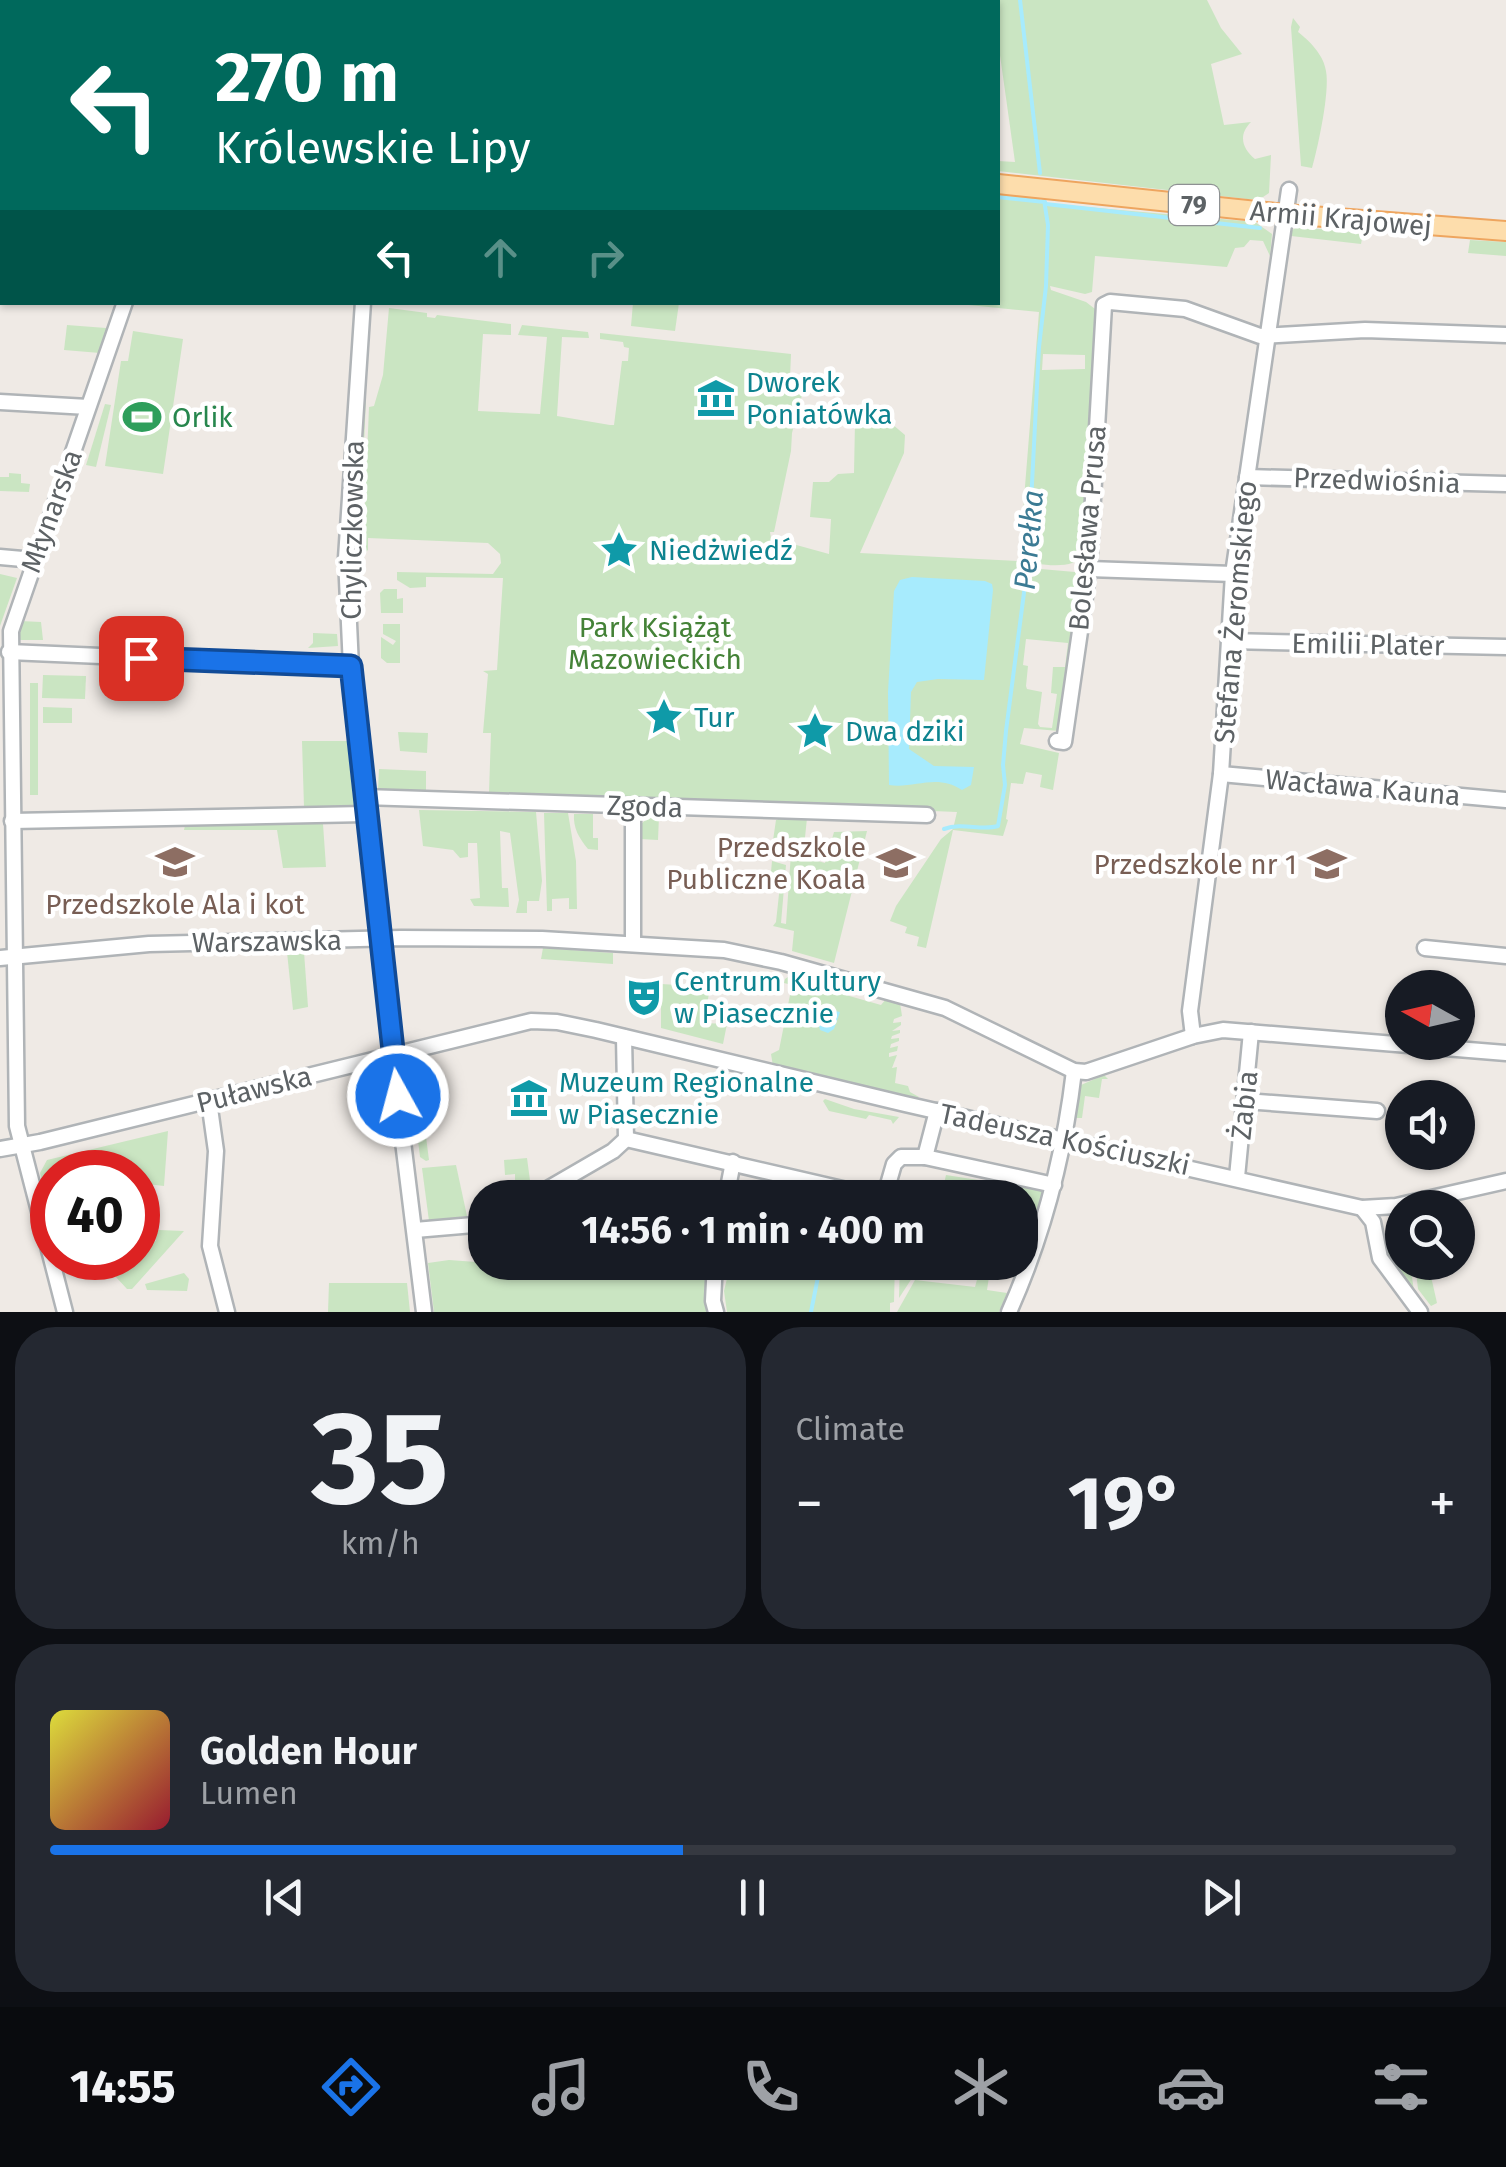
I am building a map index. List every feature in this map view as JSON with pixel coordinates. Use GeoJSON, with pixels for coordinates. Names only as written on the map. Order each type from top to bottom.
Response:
{"type":"FeatureCollection","features":[{"type":"Feature","properties":{"kind":"main road","name":"Armii Krajowej"},"geometry":{"type":"LineString","coordinates":[[1000,184],[1286,214],[1506,231]]}},
{"type":"Feature","properties":{"kind":"street","name":"Stefana Żeromskiego"},"geometry":{"type":"LineString","coordinates":[[1192,1036],[1190,1012],[1221,774],[1234,574],[1289,190]]}},
{"type":"Feature","properties":{"kind":"street","name":"Bolesława Prusa"},"geometry":{"type":"LineString","coordinates":[[1057,742],[1064,742],[1088,569],[1104,306],[1110,302],[1186,309],[1268,337]]}},
{"type":"Feature","properties":{"kind":"street","name":"Młynarska"},"geometry":{"type":"LineString","coordinates":[[66,1312],[8,1084],[10,652],[15,612],[124,305]]}},
{"type":"Feature","properties":{"kind":"street","name":"Chyliczkowska"},"geometry":{"type":"LineString","coordinates":[[363,305],[346,558],[351,666],[392,1056],[424,1312]]}},
{"type":"Feature","properties":{"kind":"street"},"geometry":{"type":"LineString","coordinates":[[1268,337],[1365,330],[1506,335]]}},
{"type":"Feature","properties":{"kind":"street"},"geometry":{"type":"LineString","coordinates":[[0,402],[88,407]]}},
{"type":"Feature","properties":{"kind":"street","name":"Przedwiośnia"},"geometry":{"type":"LineString","coordinates":[[1247,477],[1506,484]]}},
{"type":"Feature","properties":{"kind":"street"},"geometry":{"type":"LineString","coordinates":[[0,556],[34,560]]}},
{"type":"Feature","properties":{"kind":"street"},"geometry":{"type":"LineString","coordinates":[[1088,569],[1234,574]]}},
{"type":"Feature","properties":{"kind":"street","name":"Emilii Plater"},"geometry":{"type":"LineString","coordinates":[[1230,641],[1506,647]]}},
{"type":"Feature","properties":{"kind":"street"},"geometry":{"type":"LineString","coordinates":[[10,652],[351,666]]}},
{"type":"Feature","properties":{"kind":"street","name":"Wacława Kauna"},"geometry":{"type":"LineString","coordinates":[[1221,774],[1506,800]]}},
{"type":"Feature","properties":{"kind":"street","name":"Zgoda"},"geometry":{"type":"LineString","coordinates":[[364,797],[927,815]]}},
{"type":"Feature","properties":{"kind":"street"},"geometry":{"type":"LineString","coordinates":[[633,806],[633,944]]}},
{"type":"Feature","properties":{"kind":"street"},"geometry":{"type":"LineString","coordinates":[[12,821],[366,814]]}},
{"type":"Feature","properties":{"kind":"street","name":"Warszawska"},"geometry":{"type":"LineString","coordinates":[[7,957],[149,944],[379,938],[534,939],[750,954],[952,1011],[1074,1071]]}},
{"type":"Feature","properties":{"kind":"street"},"geometry":{"type":"LineString","coordinates":[[1425,948],[1506,956]]}},
{"type":"Feature","properties":{"kind":"street","name":"Puławska"},"geometry":{"type":"LineString","coordinates":[[0,1148],[531,1021],[557,1022],[624,1037]]}},
{"type":"Feature","properties":{"kind":"street"},"geometry":{"type":"LineString","coordinates":[[1009,1312],[1040,1239],[1064,1140],[1074,1071],[1086,1072],[1192,1036],[1223,1030],[1506,1053]]}},
{"type":"Feature","properties":{"kind":"street","name":"Żabia"},"geometry":{"type":"LineString","coordinates":[[1236,1177],[1251,1032]]}},
{"type":"Feature","properties":{"kind":"street"},"geometry":{"type":"LineString","coordinates":[[563,1180],[614,1151],[626,1139],[624,1037]]}},
{"type":"Feature","properties":{"kind":"street","name":"Tadeusza Kościuszki"},"geometry":{"type":"LineString","coordinates":[[624,1037],[1362,1208],[1385,1207]]}},
{"type":"Feature","properties":{"kind":"street"},"geometry":{"type":"LineString","coordinates":[[209,1101],[216,1151],[210,1246],[227,1312]]}},
{"type":"Feature","properties":{"kind":"street"},"geometry":{"type":"LineString","coordinates":[[1245,1101],[1377,1111]]}},
{"type":"Feature","properties":{"kind":"street"},"geometry":{"type":"LineString","coordinates":[[925,1157],[936,1111]]}},
{"type":"Feature","properties":{"kind":"street"},"geometry":{"type":"LineString","coordinates":[[626,1139],[880,1197],[885,1196],[896,1159],[925,1157],[1054,1186]]}},
{"type":"Feature","properties":{"kind":"street"},"geometry":{"type":"LineString","coordinates":[[730,1180],[734,1162]]}},
{"type":"Feature","properties":{"kind":"street","name":"Tadeusza Kościuszki"},"geometry":{"type":"LineString","coordinates":[[1466,1190],[1506,1181]]}},
{"type":"Feature","properties":{"kind":"street"},"geometry":{"type":"LineString","coordinates":[[1362,1208],[1374,1222],[1380,1258],[1420,1312]]}},
{"type":"Feature","properties":{"kind":"street"},"geometry":{"type":"LineString","coordinates":[[1375,1234],[1385,1221]]}},
{"type":"Feature","properties":{"kind":"street"},"geometry":{"type":"LineString","coordinates":[[414,1230],[468,1225]]}},
{"type":"Feature","properties":{"kind":"street"},"geometry":{"type":"LineString","coordinates":[[714,1280],[716,1312]]}},
{"type":"Feature","properties":{"kind":"green space"},"geometry":{"type":"Polygon","coordinates":[[[1000,0],[1207,0],[1221,28],[1242,54],[1211,64],[1224,125],[1251,122],[1244,132],[1247,150],[1255,159],[1271,155],[1269,193],[1260,199],[1000,171],[1000,161],[1015,162],[1000,55],[1000,0]]]}},
{"type":"Feature","properties":{"kind":"green space"},"geometry":{"type":"Polygon","coordinates":[[[1293,18],[1300,27],[1298,32],[1312,44],[1326,71],[1325,105],[1312,168],[1301,166],[1293,18]]]}},
{"type":"Feature","properties":{"kind":"green space","name":"Park Książąt Mazowieckich"},"geometry":{"type":"Polygon","coordinates":[[[1000,192],[1039,198],[1042,203],[1255,222],[1272,234],[1270,256],[1263,241],[1250,240],[1244,247],[1235,248],[1227,267],[1095,256],[1092,292],[1050,286],[1051,290],[1086,302],[1099,312],[1085,553],[1065,565],[1020,561],[1018,567],[1075,572],[1081,577],[1059,731],[1024,728],[1020,744],[1059,753],[1053,790],[1040,787],[1042,775],[1026,772],[1023,784],[1011,783],[1003,836],[953,830],[926,948],[917,946],[919,937],[905,933],[907,927],[890,921],[941,839],[953,829],[957,812],[489,793],[491,733],[483,733],[488,674],[483,671],[497,670],[503,578],[426,577],[426,587],[410,588],[397,580],[397,572],[493,574],[501,563],[500,554],[488,543],[368,538],[368,550],[363,554],[369,407],[374,406],[383,375],[389,308],[427,313],[427,317],[511,324],[511,335],[483,334],[478,411],[540,414],[547,337],[518,335],[522,325],[588,332],[589,338],[562,337],[557,416],[610,425],[614,425],[622,361],[628,361],[629,348],[623,342],[600,339],[600,333],[791,354],[790,378],[806,380],[771,538],[829,554],[831,519],[810,517],[813,482],[829,482],[838,474],[854,473],[855,422],[892,424],[905,435],[904,453],[860,553],[1019,561],[1039,312],[969,305],[1000,305],[1000,192]],[[1043,354],[1042,370],[1085,369],[1085,355],[1043,354]],[[1026,639],[1026,686],[1042,692],[1040,727],[1052,728],[1057,694],[1051,693],[1053,667],[1065,667],[1068,643],[1026,639]]]}},
{"type":"Feature","properties":{"kind":"green space"},"geometry":{"type":"Polygon","coordinates":[[[1298,227],[1363,233],[1361,244],[1291,236],[1298,227]]]}},
{"type":"Feature","properties":{"kind":"green space"},"geometry":{"type":"Polygon","coordinates":[[[1470,240],[1506,242],[1506,256],[1468,253],[1470,240]]]}},
{"type":"Feature","properties":{"kind":"green space"},"geometry":{"type":"Polygon","coordinates":[[[633,305],[679,305],[675,331],[631,326],[633,305]]]}},
{"type":"Feature","properties":{"kind":"green space"},"geometry":{"type":"Polygon","coordinates":[[[67,325],[106,328],[100,353],[64,350],[67,325]]]}},
{"type":"Feature","properties":{"kind":"green space","name":"Orlik"},"geometry":{"type":"Polygon","coordinates":[[[133,331],[183,339],[163,474],[105,466],[121,361],[128,361],[133,331]]]}},
{"type":"Feature","properties":{"kind":"green space"},"geometry":{"type":"Polygon","coordinates":[[[366,399],[359,560],[353,553],[366,399]]]}},
{"type":"Feature","properties":{"kind":"green space"},"geometry":{"type":"Polygon","coordinates":[[[105,404],[111,405],[96,467],[86,465],[105,404]]]}},
{"type":"Feature","properties":{"kind":"green space"},"geometry":{"type":"Polygon","coordinates":[[[9,473],[21,474],[21,483],[30,484],[29,492],[0,491],[0,477],[9,477],[9,473]]]}},
{"type":"Feature","properties":{"kind":"green space"},"geometry":{"type":"Polygon","coordinates":[[[0,574],[17,578],[0,626],[0,574]]]}},
{"type":"Feature","properties":{"kind":"green space"},"geometry":{"type":"Polygon","coordinates":[[[397,589],[397,599],[403,598],[403,613],[381,613],[380,593],[397,589]]]}},
{"type":"Feature","properties":{"kind":"green space"},"geometry":{"type":"Polygon","coordinates":[[[20,621],[41,622],[43,640],[20,640],[20,621]]]}},
{"type":"Feature","properties":{"kind":"green space"},"geometry":{"type":"Polygon","coordinates":[[[383,624],[400,624],[400,663],[387,663],[381,658],[381,637],[393,645],[396,641],[383,634],[383,624]]]}},
{"type":"Feature","properties":{"kind":"green space"},"geometry":{"type":"Polygon","coordinates":[[[313,633],[337,634],[338,646],[308,648],[313,643],[313,633]]]}},
{"type":"Feature","properties":{"kind":"green space"},"geometry":{"type":"Polygon","coordinates":[[[43,675],[86,676],[85,699],[42,698],[43,675]]]}},
{"type":"Feature","properties":{"kind":"green space"},"geometry":{"type":"Polygon","coordinates":[[[30,683],[38,683],[38,795],[30,795],[30,683]]]}},
{"type":"Feature","properties":{"kind":"green space"},"geometry":{"type":"Polygon","coordinates":[[[43,707],[72,708],[72,723],[43,723],[43,707]]]}},
{"type":"Feature","properties":{"kind":"green space"},"geometry":{"type":"Polygon","coordinates":[[[398,732],[428,733],[427,753],[400,751],[398,732]]]}},
{"type":"Feature","properties":{"kind":"green space"},"geometry":{"type":"Polygon","coordinates":[[[302,741],[347,741],[354,806],[304,807],[302,741]]]}},
{"type":"Feature","properties":{"kind":"green space"},"geometry":{"type":"Polygon","coordinates":[[[379,769],[426,771],[426,791],[378,790],[379,769]]]}},
{"type":"Feature","properties":{"kind":"green space"},"geometry":{"type":"Polygon","coordinates":[[[419,810],[536,812],[542,881],[539,901],[527,901],[527,913],[516,913],[519,900],[510,833],[500,831],[502,888],[508,888],[509,907],[474,906],[470,899],[480,898],[477,843],[468,843],[468,857],[460,858],[453,850],[423,846],[419,810]]]}},
{"type":"Feature","properties":{"kind":"green space"},"geometry":{"type":"Polygon","coordinates":[[[544,813],[568,813],[576,861],[577,909],[569,909],[569,898],[552,899],[552,911],[547,911],[544,813]]]}},
{"type":"Feature","properties":{"kind":"green space"},"geometry":{"type":"Polygon","coordinates":[[[574,814],[593,814],[593,838],[598,838],[598,850],[588,849],[582,841],[574,814]]]}},
{"type":"Feature","properties":{"kind":"green space"},"geometry":{"type":"Polygon","coordinates":[[[787,815],[807,818],[803,857],[825,863],[834,832],[867,831],[834,963],[792,951],[794,931],[773,926],[780,885],[770,883],[772,861],[786,865],[781,923],[786,924],[792,839],[785,839],[783,855],[771,854],[776,820],[787,815]]]}},
{"type":"Feature","properties":{"kind":"green space"},"geometry":{"type":"Polygon","coordinates":[[[650,816],[659,816],[658,840],[640,839],[640,825],[650,816]]]}},
{"type":"Feature","properties":{"kind":"green space"},"geometry":{"type":"Polygon","coordinates":[[[186,821],[323,824],[326,867],[283,868],[277,830],[184,830],[186,821]]]}},
{"type":"Feature","properties":{"kind":"green space"},"geometry":{"type":"Polygon","coordinates":[[[543,948],[613,953],[613,964],[541,959],[543,948]]]}},
{"type":"Feature","properties":{"kind":"green space"},"geometry":{"type":"Polygon","coordinates":[[[287,952],[304,952],[308,1007],[293,1010],[287,952]]]}},
{"type":"Feature","properties":{"kind":"green space"},"geometry":{"type":"Polygon","coordinates":[[[794,973],[805,976],[800,982],[881,1005],[887,998],[900,1003],[902,1016],[893,1023],[901,1025],[892,1031],[900,1033],[891,1039],[899,1041],[890,1048],[898,1046],[897,1051],[889,1053],[889,1057],[897,1055],[892,1068],[897,1067],[895,1083],[908,1086],[919,1097],[913,1100],[773,1066],[771,1054],[779,1050],[792,985],[784,983],[794,973]]]}},
{"type":"Feature","properties":{"kind":"green space"},"geometry":{"type":"Polygon","coordinates":[[[661,984],[695,986],[709,993],[704,1023],[727,1024],[723,1044],[661,1028],[661,984]]]}},
{"type":"Feature","properties":{"kind":"green space"},"geometry":{"type":"Polygon","coordinates":[[[1104,1075],[1108,1079],[1102,1079],[1099,1098],[1085,1096],[1082,1118],[1075,1118],[1081,1085],[1104,1075]]]}},
{"type":"Feature","properties":{"kind":"green space"},"geometry":{"type":"Polygon","coordinates":[[[825,1099],[899,1117],[893,1124],[891,1120],[869,1115],[866,1119],[829,1111],[825,1099]]]}},
{"type":"Feature","properties":{"kind":"green space"},"geometry":{"type":"Polygon","coordinates":[[[422,1106],[429,1160],[426,1161],[420,1157],[416,1124],[421,1122],[416,1112],[422,1106]]]}},
{"type":"Feature","properties":{"kind":"green space"},"geometry":{"type":"Polygon","coordinates":[[[168,1131],[164,1186],[160,1186],[160,1150],[89,1150],[168,1131]]]}},
{"type":"Feature","properties":{"kind":"green space"},"geometry":{"type":"Polygon","coordinates":[[[527,1158],[530,1180],[505,1175],[504,1160],[527,1158]]]}},
{"type":"Feature","properties":{"kind":"green space"},"geometry":{"type":"Polygon","coordinates":[[[456,1165],[467,1216],[429,1221],[422,1168],[456,1165]]]}},
{"type":"Feature","properties":{"kind":"green space"},"geometry":{"type":"Polygon","coordinates":[[[946,1175],[978,1180],[945,1180],[946,1175]]]}},
{"type":"Feature","properties":{"kind":"green space"},"geometry":{"type":"Polygon","coordinates":[[[160,1230],[184,1231],[160,1258],[160,1230]]]}},
{"type":"Feature","properties":{"kind":"green space"},"geometry":{"type":"Polygon","coordinates":[[[468,1261],[468,1280],[708,1280],[709,1312],[434,1312],[428,1263],[468,1261]]]}},
{"type":"Feature","properties":{"kind":"green space"},"geometry":{"type":"Polygon","coordinates":[[[184,1273],[189,1279],[187,1291],[147,1290],[145,1284],[184,1273]]]}},
{"type":"Feature","properties":{"kind":"green space"},"geometry":{"type":"Polygon","coordinates":[[[119,1280],[140,1280],[132,1289],[119,1280]]]}},
{"type":"Feature","properties":{"kind":"green space"},"geometry":{"type":"Polygon","coordinates":[[[727,1280],[895,1280],[890,1312],[727,1312],[727,1280]]]}},
{"type":"Feature","properties":{"kind":"green space"},"geometry":{"type":"Polygon","coordinates":[[[900,1280],[911,1280],[899,1298],[900,1280]]]}},
{"type":"Feature","properties":{"kind":"green space"},"geometry":{"type":"Polygon","coordinates":[[[915,1280],[975,1287],[977,1280],[989,1280],[987,1290],[1007,1293],[999,1312],[897,1312],[915,1280]]]}},
{"type":"Feature","properties":{"kind":"green space"},"geometry":{"type":"Polygon","coordinates":[[[1417,1280],[1432,1280],[1437,1303],[1431,1306],[1418,1289],[1417,1280]]]}},
{"type":"Feature","properties":{"kind":"green space"},"geometry":{"type":"Polygon","coordinates":[[[329,1283],[407,1283],[410,1312],[328,1312],[329,1283]]]}},
{"type":"Feature","properties":{"kind":"water"},"geometry":{"type":"Polygon","coordinates":[[[912,577],[992,584],[984,680],[917,682],[911,692],[909,749],[934,766],[974,767],[971,785],[962,790],[935,782],[889,785],[888,692],[894,591],[900,580],[912,577]]]}},
{"type":"Feature","properties":{"kind":"water"},"geometry":{"type":"Polygon","coordinates":[[[826,1004],[826,1009],[840,1012],[834,1029],[828,1033],[812,1021],[812,1010],[826,1004]]]}},
{"type":"Feature","properties":{"kind":"waterway","name":"Perełka"},"geometry":{"type":"LineString","coordinates":[[1020,0],[1040,173]]}},
{"type":"Feature","properties":{"kind":"waterway"},"geometry":{"type":"LineString","coordinates":[[1000,197],[1045,202]]}},
{"type":"Feature","properties":{"kind":"waterway","name":"Perełka"},"geometry":{"type":"LineString","coordinates":[[944,829],[998,826],[1005,785],[1006,731],[1028,562],[1039,347],[1046,286],[1048,225],[1044,200]]}},
{"type":"Feature","properties":{"kind":"waterway"},"geometry":{"type":"LineString","coordinates":[[1046,204],[1260,228]]}},
{"type":"Feature","properties":{"kind":"waterway","name":"Perełka"},"geometry":{"type":"LineString","coordinates":[[811,1312],[817,1280]]}},
{"type":"Feature","properties":{"kind":"place","name":"Dworek Poniatówka"},"geometry":{"type":"Point","coordinates":[716,398]}},
{"type":"Feature","properties":{"kind":"place","name":"Orlik"},"geometry":{"type":"Point","coordinates":[142,417]}},
{"type":"Feature","properties":{"kind":"place","name":"Niedżwiedź"},"geometry":{"type":"Point","coordinates":[619,550]}},
{"type":"Feature","properties":{"kind":"place","name":"Tur"},"geometry":{"type":"Point","coordinates":[664,717]}},
{"type":"Feature","properties":{"kind":"place","name":"Dwa dziki"},"geometry":{"type":"Point","coordinates":[815,731]}},
{"type":"Feature","properties":{"kind":"place","name":"Przedszkole Ala i kot"},"geometry":{"type":"Point","coordinates":[175,862]}},
{"type":"Feature","properties":{"kind":"place","name":"Przedszkole Publiczne Koala"},"geometry":{"type":"Point","coordinates":[896,863]}},
{"type":"Feature","properties":{"kind":"place","name":"Przedszkole nr 1"},"geometry":{"type":"Point","coordinates":[1327,864]}},
{"type":"Feature","properties":{"kind":"place","name":"Centrum Kultury w Piasecznie"},"geometry":{"type":"Point","coordinates":[644,997]}},
{"type":"Feature","properties":{"kind":"place","name":"Muzeum Regionalne w Piasecznie"},"geometry":{"type":"Point","coordinates":[529,1098]}},
{"type":"Feature","properties":{"kind":"route"},"geometry":{"type":"LineString","coordinates":[[141,658],[351,666],[398,1096]]}}]}
